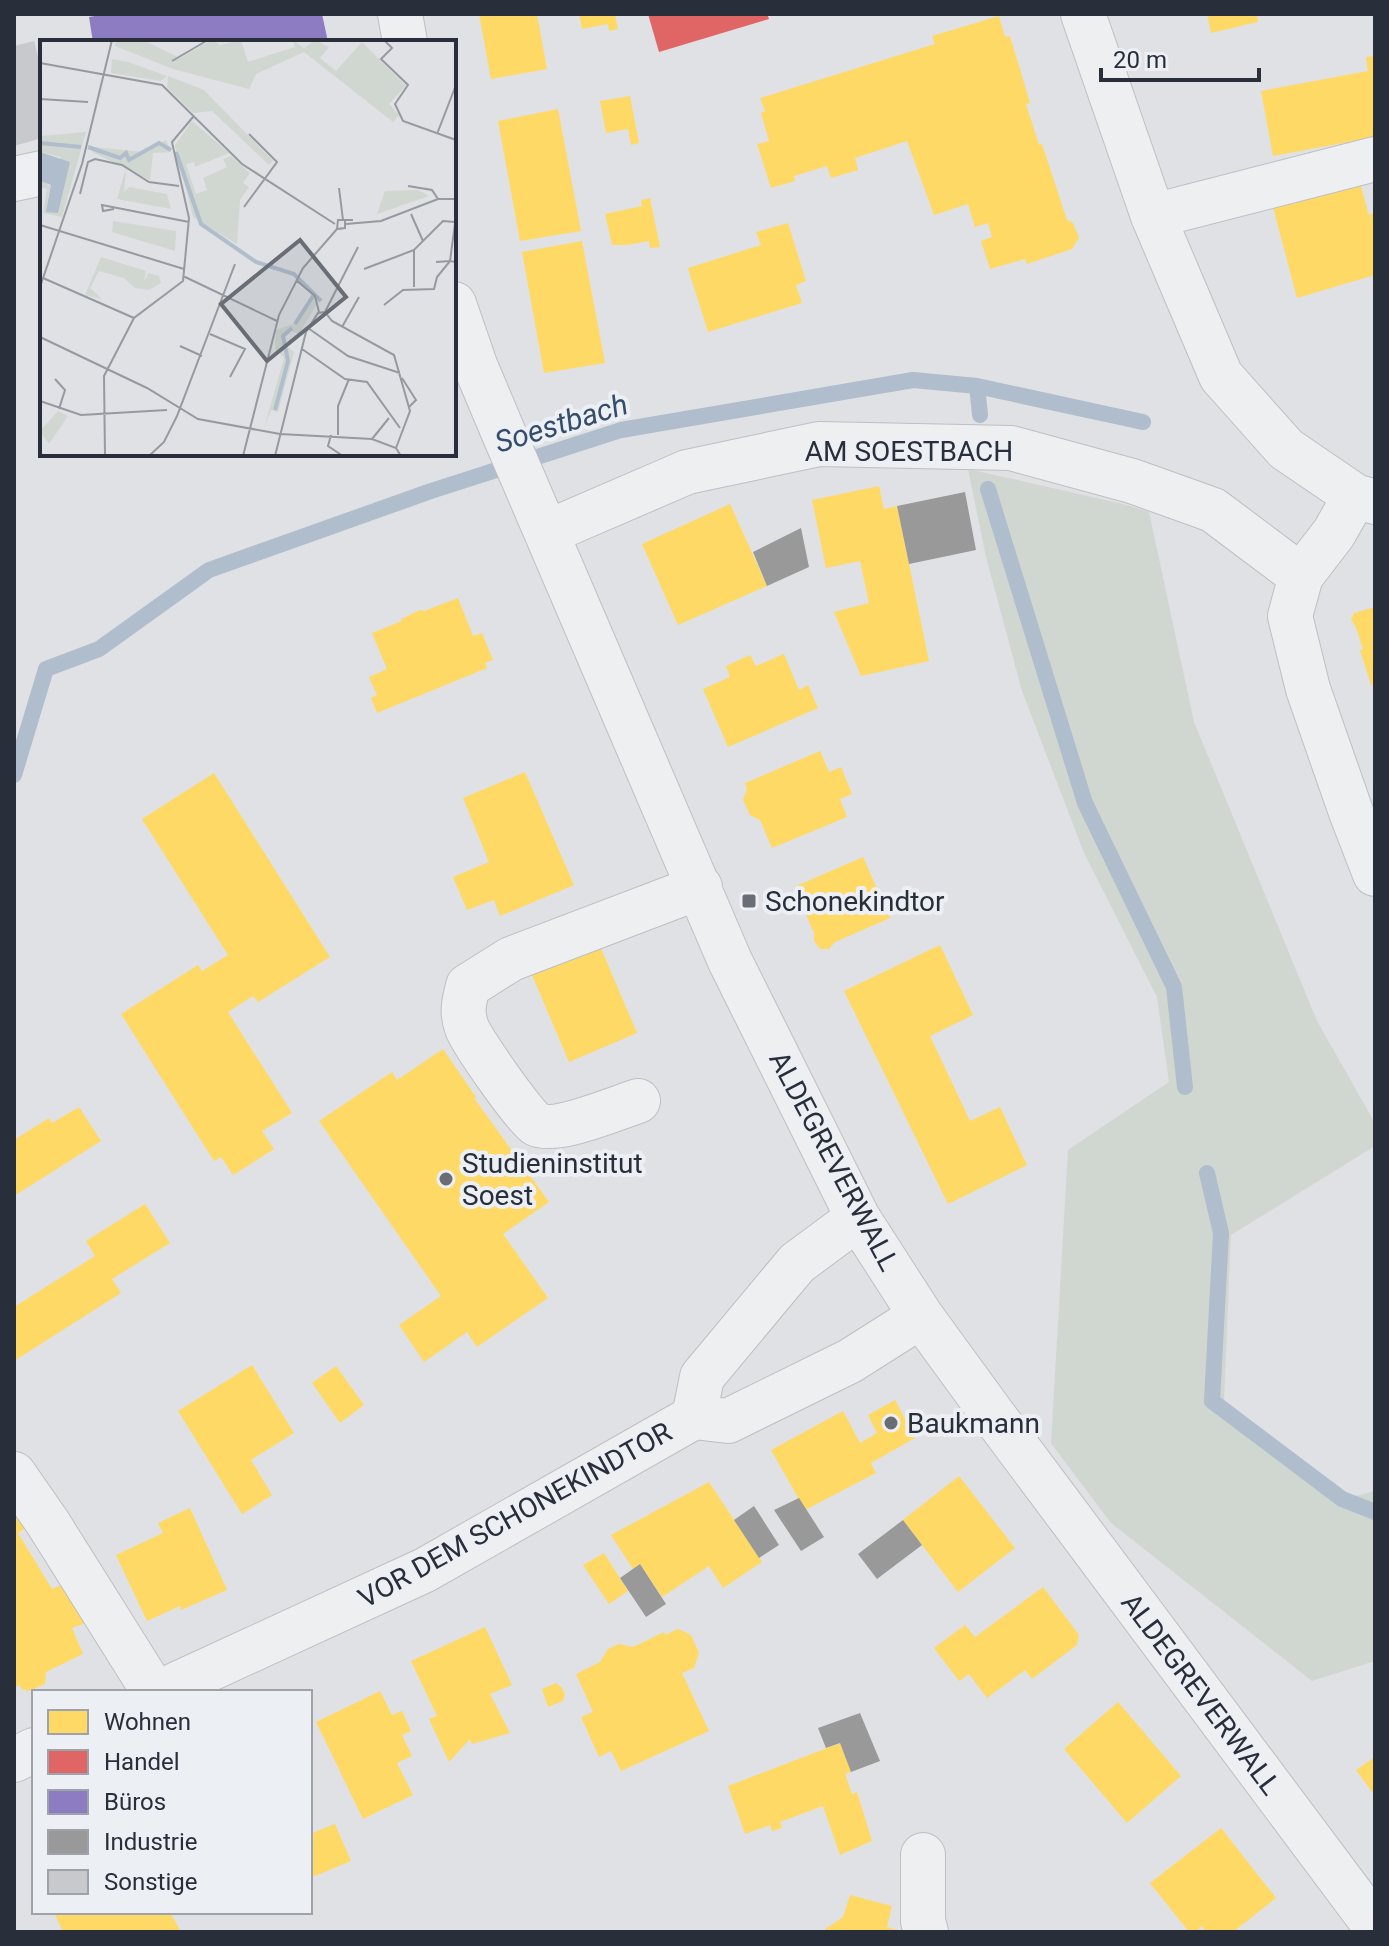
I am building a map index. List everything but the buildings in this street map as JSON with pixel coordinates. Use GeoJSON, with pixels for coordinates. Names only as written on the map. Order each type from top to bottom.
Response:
{"type":"FeatureCollection","features":[{"type":"Feature","properties":{"kind":"street"},"geometry":{"type":"LineString","coordinates":[[400,14],[405,40]]}},
{"type":"Feature","properties":{"kind":"street"},"geometry":{"type":"LineString","coordinates":[[1083,14],[1153,216],[1221,376],[1286,449],[1365,499],[1301,576],[1290,616],[1308,689],[1375,874]]}},
{"type":"Feature","properties":{"kind":"street"},"geometry":{"type":"LineString","coordinates":[[1153,216],[1375,159]]}},
{"type":"Feature","properties":{"kind":"street"},"geometry":{"type":"LineString","coordinates":[[14,179],[40,173]]}},
{"type":"Feature","properties":{"kind":"street","name":"ALDEGREVERWALL"},"geometry":{"type":"LineString","coordinates":[[456,310],[504,434],[730,961],[858,1218],[921,1316],[1375,1926]]}},
{"type":"Feature","properties":{"kind":"street","name":"AM SOESTBACH"},"geometry":{"type":"LineString","coordinates":[[542,519],[687,472],[819,444],[1011,448],[1132,481],[1213,510],[1301,576]]}},
{"type":"Feature","properties":{"kind":"street"},"geometry":{"type":"LineString","coordinates":[[638,1101],[556,1127],[536,1124],[524,1112],[468,1031],[462,1008],[468,986],[511,959],[700,887]]}},
{"type":"Feature","properties":{"kind":"street","name":"VOR DEM SCHONEKINDTOR"},"geometry":{"type":"LineString","coordinates":[[694,1417],[702,1377],[797,1263],[858,1218]]}},
{"type":"Feature","properties":{"kind":"street","name":"VOR DEM SCHONEKINDTOR"},"geometry":{"type":"LineString","coordinates":[[161,1690],[425,1570],[694,1417],[728,1421],[850,1361],[921,1316]]}},
{"type":"Feature","properties":{"kind":"street"},"geometry":{"type":"LineString","coordinates":[[14,1474],[156,1690]]}},
{"type":"Feature","properties":{"kind":"street"},"geometry":{"type":"LineString","coordinates":[[14,1760],[32,1751]]}},
{"type":"Feature","properties":{"kind":"street"},"geometry":{"type":"LineString","coordinates":[[923,1855],[923,1921],[926,1932]]}},
{"type":"Feature","properties":{"kind":"shaded area"},"geometry":{"type":"Polygon","coordinates":[[[968,469],[1149,512],[1194,722],[1317,1021],[1375,1123],[1375,1146],[1231,1235],[1224,1401],[1348,1498],[1375,1491],[1375,1661],[1312,1681],[1111,1523],[1051,1443],[1068,1150],[1169,1082],[1157,997],[1084,853],[1022,691],[986,557],[968,469]]]}},
{"type":"Feature","properties":{"kind":"waterway","name":"Soestbach"},"geometry":{"type":"LineString","coordinates":[[14,775],[46,669],[99,649],[209,570],[431,491],[621,430],[913,380],[977,386],[1143,422]]}},
{"type":"Feature","properties":{"kind":"waterway"},"geometry":{"type":"LineString","coordinates":[[977,386],[980,415]]}},
{"type":"Feature","properties":{"kind":"waterway"},"geometry":{"type":"LineString","coordinates":[[988,489],[1085,803],[1174,987],[1185,1087]]}},
{"type":"Feature","properties":{"kind":"waterway"},"geometry":{"type":"LineString","coordinates":[[1207,1173],[1221,1233],[1212,1401],[1342,1499],[1375,1512]]}},
{"type":"Feature","properties":{"kind":"place","name":"Schonekindtor"},"geometry":{"type":"Point","coordinates":[749,901]}},
{"type":"Feature","properties":{"kind":"place","name":"Studieninstitut Soest"},"geometry":{"type":"Point","coordinates":[446,1179]}},
{"type":"Feature","properties":{"kind":"place","name":"Baukmann"},"geometry":{"type":"Point","coordinates":[891,1423]}}]}
